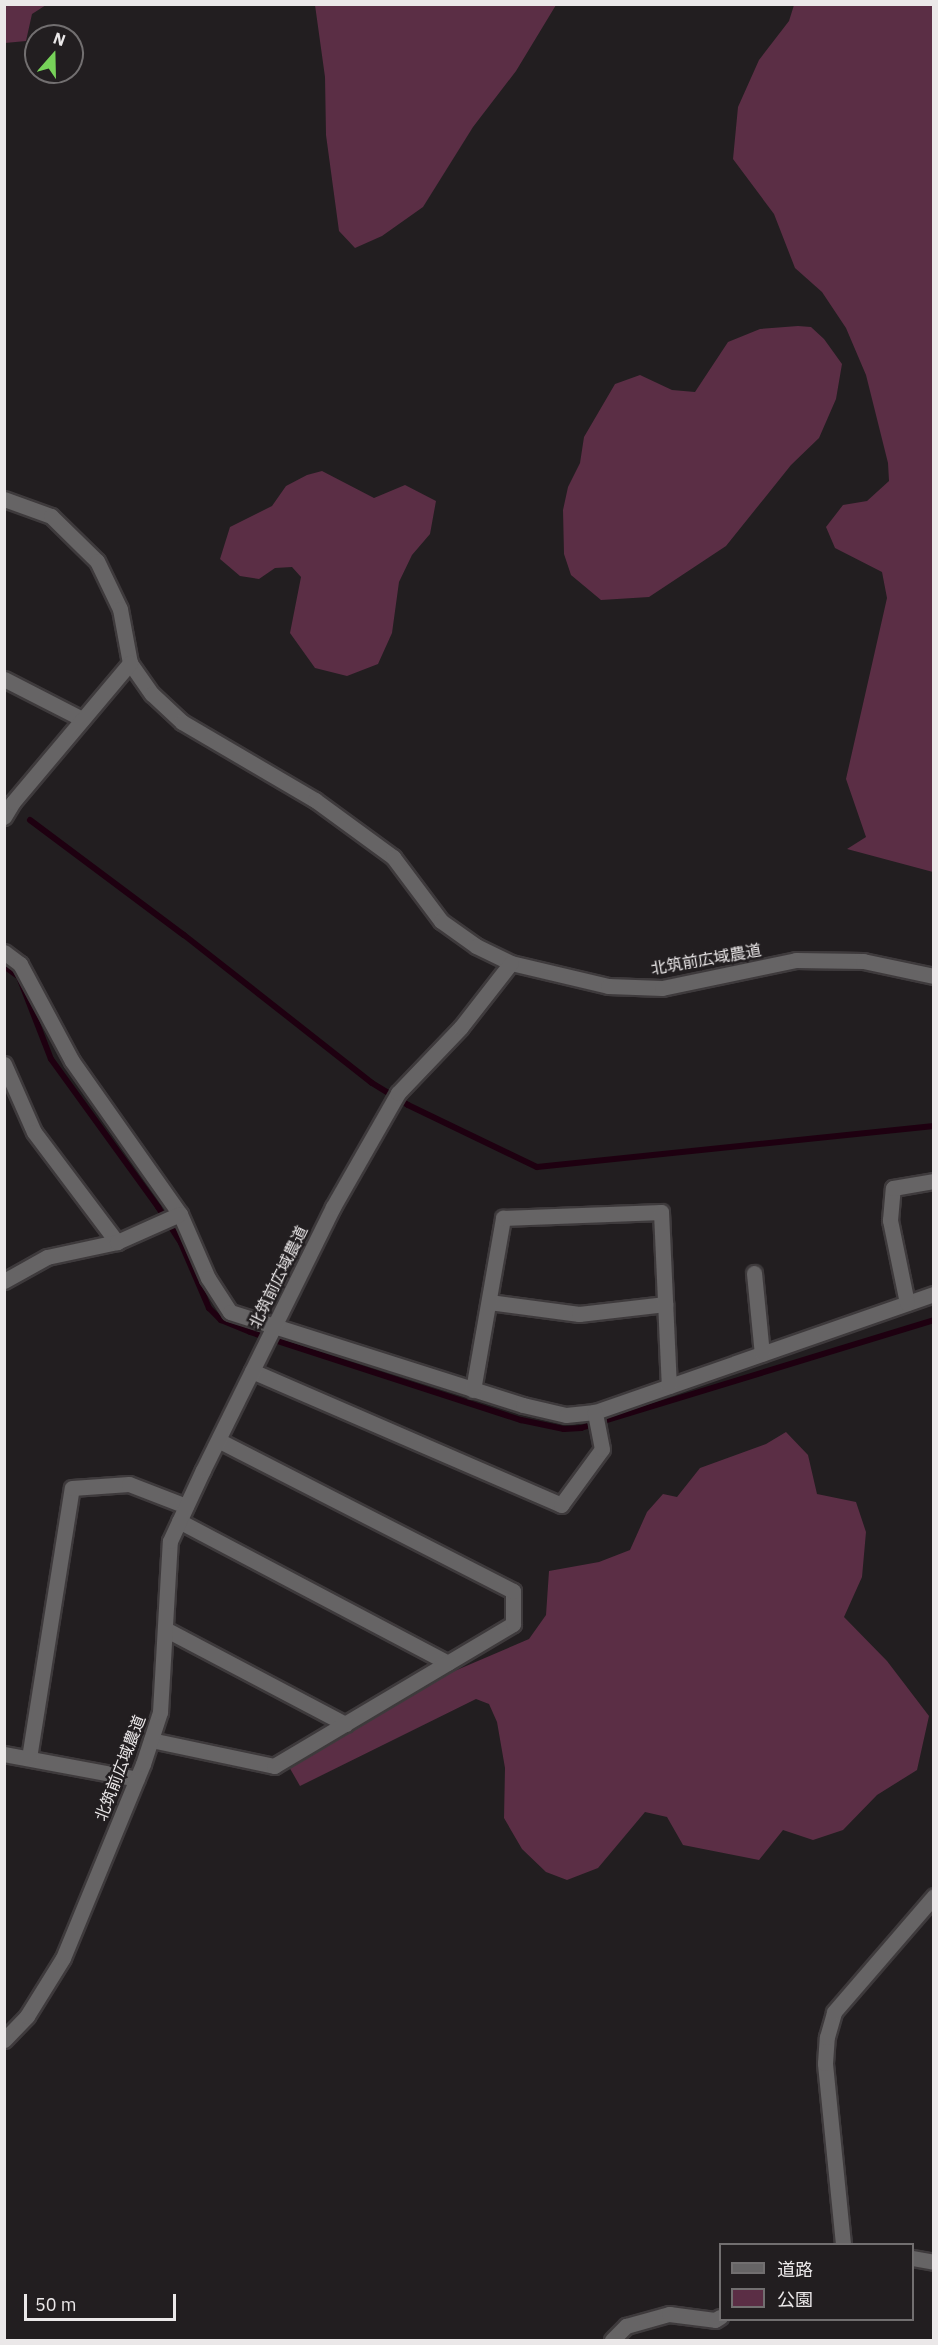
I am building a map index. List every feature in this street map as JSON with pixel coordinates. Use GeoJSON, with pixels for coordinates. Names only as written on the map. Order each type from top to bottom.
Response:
{"type":"FeatureCollection","features":[{"type":"Feature","properties":{"kind":"street"},"geometry":{"type":"LineString","coordinates":[[4,499],[51,516],[97,561],[120,609],[130,663],[152,694],[182,722],[315,800],[393,857],[441,921],[476,946],[511,963]]}},
{"type":"Feature","properties":{"kind":"street"},"geometry":{"type":"LineString","coordinates":[[4,817],[9,800],[130,663]]}},
{"type":"Feature","properties":{"kind":"street"},"geometry":{"type":"LineString","coordinates":[[4,679],[82,719]]}},
{"type":"Feature","properties":{"kind":"street"},"geometry":{"type":"LineString","coordinates":[[4,952],[20,964],[72,1061],[180,1214],[208,1278],[230,1312],[523,1406],[566,1414],[596,1412],[933,1293]]}},
{"type":"Feature","properties":{"kind":"street","name":"北筑前広域農道"},"geometry":{"type":"LineString","coordinates":[[4,2040],[27,2016],[63,1958],[151,1740],[160,1712],[170,1541],[186,1506],[333,1207],[398,1093],[461,1027],[511,963],[608,986],[662,988],[796,960],[863,961],[933,976]]}},
{"type":"Feature","properties":{"kind":"street"},"geometry":{"type":"LineString","coordinates":[[4,1064],[34,1132],[117,1242]]}},
{"type":"Feature","properties":{"kind":"street"},"geometry":{"type":"LineString","coordinates":[[907,1303],[890,1220],[893,1188],[933,1181]]}},
{"type":"Feature","properties":{"kind":"street"},"geometry":{"type":"LineString","coordinates":[[472,1390],[503,1218],[661,1212],[669,1386]]}},
{"type":"Feature","properties":{"kind":"street"},"geometry":{"type":"LineString","coordinates":[[4,1281],[46,1257],[117,1242],[180,1214]]}},
{"type":"Feature","properties":{"kind":"street"},"geometry":{"type":"LineString","coordinates":[[754,1273],[762,1354]]}},
{"type":"Feature","properties":{"kind":"street"},"geometry":{"type":"LineString","coordinates":[[489,1302],[579,1314],[665,1304]]}},
{"type":"Feature","properties":{"kind":"street"},"geometry":{"type":"LineString","coordinates":[[252,1371],[561,1505],[602,1449],[596,1412]]}},
{"type":"Feature","properties":{"kind":"street"},"geometry":{"type":"LineString","coordinates":[[151,1740],[274,1766],[513,1624],[513,1591],[218,1440]]}},
{"type":"Feature","properties":{"kind":"street"},"geometry":{"type":"LineString","coordinates":[[29,1758],[72,1488],[129,1484],[186,1506]]}},
{"type":"Feature","properties":{"kind":"street"},"geometry":{"type":"LineString","coordinates":[[179,1521],[448,1663]]}},
{"type":"Feature","properties":{"kind":"street"},"geometry":{"type":"LineString","coordinates":[[165,1629],[345,1724]]}},
{"type":"Feature","properties":{"kind":"street"},"geometry":{"type":"LineString","coordinates":[[4,1754],[137,1779]]}},
{"type":"Feature","properties":{"kind":"street"},"geometry":{"type":"LineString","coordinates":[[843,2243],[825,2063],[829,2029],[834,2012],[933,1896]]}},
{"type":"Feature","properties":{"kind":"street"},"geometry":{"type":"LineString","coordinates":[[914,2258],[933,2262]]}},
{"type":"Feature","properties":{"kind":"street"},"geometry":{"type":"LineString","coordinates":[[612,2340],[626,2326],[669,2314],[715,2320],[719,2318]]}},
{"type":"Feature","properties":{"kind":"green space"},"geometry":{"type":"Polygon","coordinates":[[[5,4],[46,5],[32,14],[30,24],[24,24],[24,41],[5,43],[5,4]]]}},
{"type":"Feature","properties":{"kind":"green space"},"geometry":{"type":"Polygon","coordinates":[[[315,5],[556,5],[516,71],[473,127],[423,207],[382,236],[355,248],[339,231],[326,135],[325,77],[315,5]]]}},
{"type":"Feature","properties":{"kind":"green space"},"geometry":{"type":"Polygon","coordinates":[[[794,5],[933,5],[933,872],[847,849],[866,837],[846,779],[887,598],[882,572],[835,548],[826,527],[843,505],[867,501],[889,481],[888,463],[866,375],[846,328],[822,292],[795,268],[774,214],[733,159],[738,107],[759,60],[789,21],[794,5]]]}},
{"type":"Feature","properties":{"kind":"green space"},"geometry":{"type":"Polygon","coordinates":[[[811,327],[824,339],[842,364],[836,399],[819,438],[791,465],[726,546],[649,597],[601,600],[571,575],[564,554],[563,510],[568,487],[580,463],[584,437],[615,384],[640,375],[672,390],[695,392],[728,342],[760,329],[811,327]]]}},
{"type":"Feature","properties":{"kind":"green space"},"geometry":{"type":"Polygon","coordinates":[[[322,471],[374,498],[405,485],[436,501],[430,534],[412,555],[399,582],[392,633],[378,664],[347,676],[315,668],[290,633],[301,577],[292,567],[275,568],[259,579],[240,576],[220,559],[230,527],[272,506],[286,486],[307,475],[322,471]]]}},
{"type":"Feature","properties":{"kind":"green space"},"geometry":{"type":"Polygon","coordinates":[[[786,1432],[808,1455],[817,1494],[856,1502],[866,1532],[862,1577],[844,1617],[887,1661],[929,1716],[917,1770],[877,1795],[843,1830],[813,1840],[783,1830],[759,1860],[683,1845],[667,1817],[645,1812],[598,1868],[567,1880],[546,1872],[522,1849],[504,1818],[505,1768],[497,1722],[489,1704],[476,1699],[300,1786],[288,1765],[438,1678],[529,1639],[546,1615],[549,1571],[599,1562],[630,1550],[647,1512],[663,1494],[677,1497],[700,1468],[766,1444],[786,1432]]]}},
{"type":"Feature","properties":{"kind":"waterway"},"geometry":{"type":"LineString","coordinates":[[30,820],[184,935],[372,1083],[408,1105],[537,1167],[934,1126]]}},
{"type":"Feature","properties":{"kind":"waterway"},"geometry":{"type":"LineString","coordinates":[[4,966],[19,977],[51,1059],[158,1207],[181,1243],[209,1308],[221,1320],[250,1332],[521,1420],[564,1429],[581,1428],[934,1320]]}}]}
